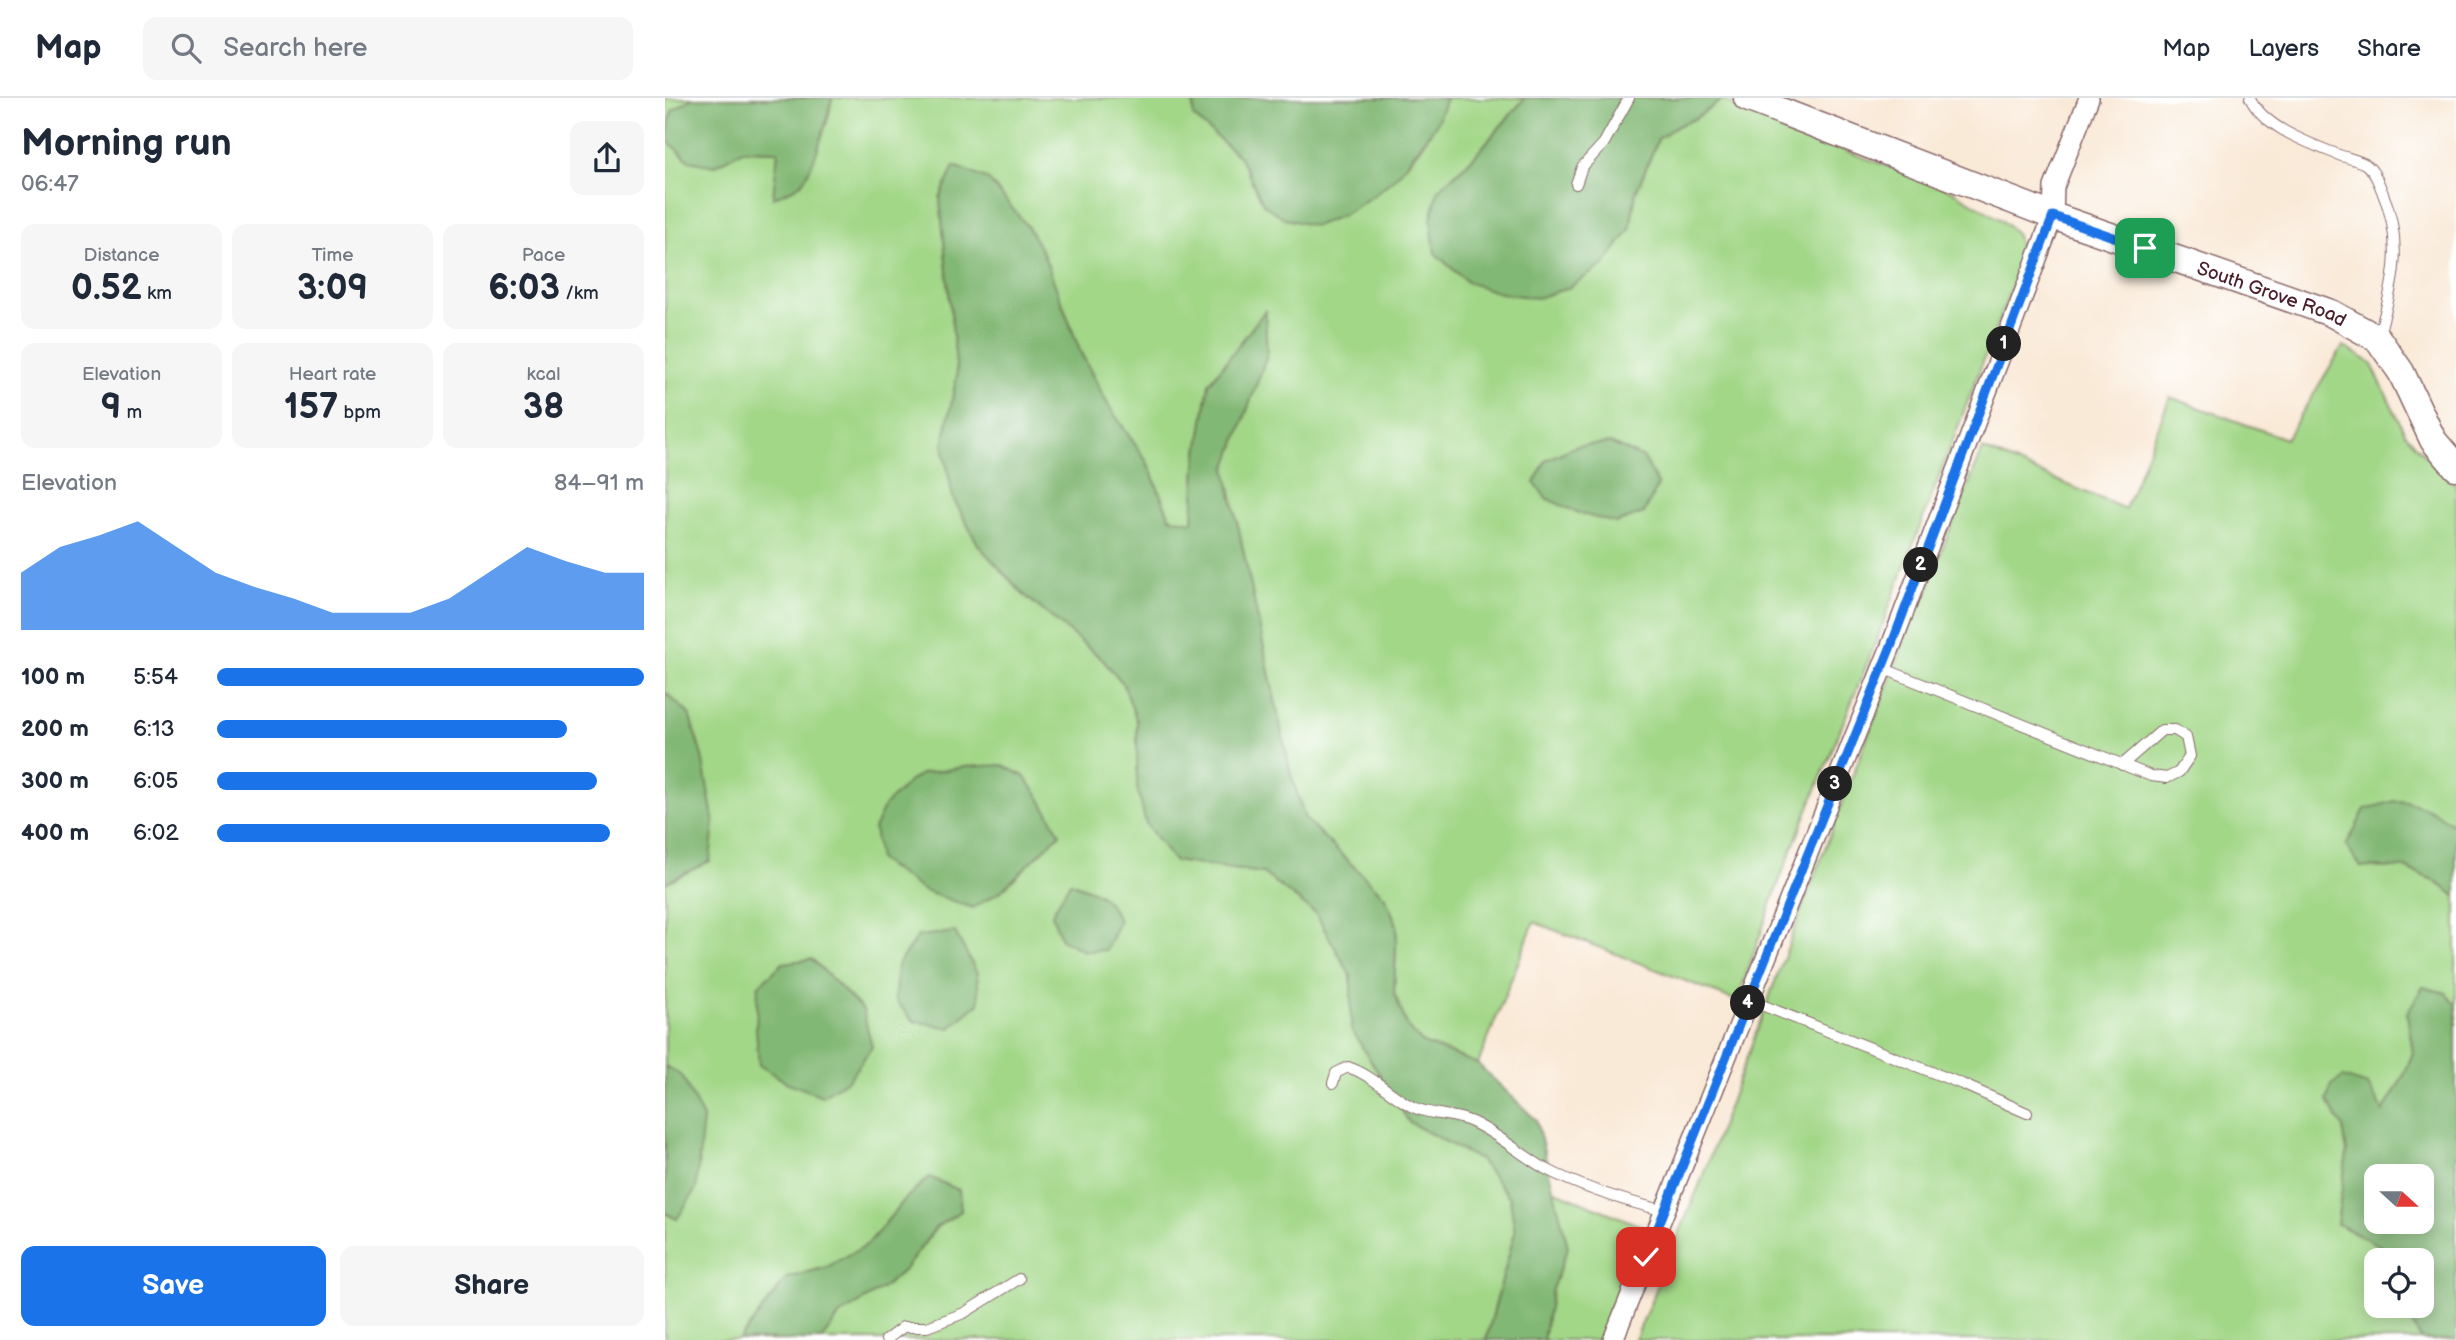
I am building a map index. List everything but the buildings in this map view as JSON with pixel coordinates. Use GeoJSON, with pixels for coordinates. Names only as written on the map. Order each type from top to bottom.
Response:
{"type":"FeatureCollection","features":[{"type":"Feature","properties":{"kind":"street","name":"South Grove Road"},"geometry":{"type":"LineString","coordinates":[[1748,98],[2053,216],[2331,313],[2378,339],[2401,372],[2433,440],[2456,467]]}},
{"type":"Feature","properties":{"kind":"street"},"geometry":{"type":"LineString","coordinates":[[1613,1340],[1882,668],[2053,216],[2054,187],[2089,98]]}},
{"type":"Feature","properties":{"kind":"lane"},"geometry":{"type":"LineString","coordinates":[[1576,184],[1582,167],[1604,143],[1629,98]]}},
{"type":"Feature","properties":{"kind":"lane"},"geometry":{"type":"LineString","coordinates":[[2250,98],[2255,107],[2294,137],[2365,164],[2376,175],[2389,206],[2395,256],[2394,281],[2378,339]]}},
{"type":"Feature","properties":{"kind":"lane"},"geometry":{"type":"LineString","coordinates":[[1882,668],[2122,765],[2151,776],[2167,778],[2179,772],[2190,756],[2186,737],[2175,730],[2162,730],[2122,765]]}},
{"type":"Feature","properties":{"kind":"lane"},"geometry":{"type":"LineString","coordinates":[[1749,1000],[2027,1112]]}},
{"type":"Feature","properties":{"kind":"lane"},"geometry":{"type":"LineString","coordinates":[[1333,1083],[1336,1073],[1348,1067],[1360,1071],[1414,1108],[1454,1115],[1474,1123],[1517,1152],[1558,1174],[1618,1197],[1665,1211]]}},
{"type":"Feature","properties":{"kind":"lane"},"geometry":{"type":"LineString","coordinates":[[886,1340],[903,1327],[927,1327],[964,1312],[1019,1279]]}},
{"type":"Feature","properties":{"kind":"green space"},"geometry":{"type":"Polygon","coordinates":[[[665,98],[693,98],[672,111],[714,166],[743,150],[778,151],[773,197],[812,162],[828,119],[832,98],[1194,98],[1193,116],[1240,157],[1264,205],[1315,226],[1357,205],[1395,177],[1425,141],[1446,98],[1525,98],[1474,157],[1438,190],[1630,229],[1636,192],[1658,139],[1722,100],[1841,149],[1949,189],[2001,220],[2016,233],[2021,262],[1875,644],[1781,876],[1737,1001],[1534,922],[1478,1064],[1423,1043],[1408,1028],[1394,993],[1397,925],[1385,897],[1305,819],[1290,771],[1226,469],[1267,355],[1264,312],[1209,384],[1196,465],[1193,523],[1170,518],[1147,462],[1108,405],[1080,351],[1061,299],[940,198],[957,375],[943,445],[953,498],[979,546],[1023,594],[1102,659],[1123,683],[1137,721],[1137,788],[1174,861],[1263,873],[1316,914],[1351,976],[1351,1029],[1409,1122],[1480,1160],[1510,1198],[1515,1232],[1486,1340],[821,1340],[840,1315],[883,1288],[905,1269],[937,1227],[961,1211],[906,1198],[868,1244],[827,1267],[787,1278],[739,1340],[665,1340],[665,1213],[677,1219],[682,1076],[665,1066],[665,883],[709,861],[689,714],[665,692],[665,98]],[[1644,458],[1644,513],[1658,485],[1644,458]],[[1023,776],[1001,891],[1060,834],[1040,798],[1023,776]]]}},
{"type":"Feature","properties":{"kind":"green space"},"geometry":{"type":"Polygon","coordinates":[[[693,98],[832,98],[819,145],[804,180],[795,188],[773,198],[778,151],[743,150],[714,166],[689,161],[666,139],[672,111],[693,98]]]}},
{"type":"Feature","properties":{"kind":"green space"},"geometry":{"type":"Polygon","coordinates":[[[1194,98],[1446,98],[1437,123],[1398,175],[1377,193],[1343,215],[1315,226],[1286,219],[1264,205],[1240,157],[1193,116],[1194,98]]]}},
{"type":"Feature","properties":{"kind":"green space"},"geometry":{"type":"Polygon","coordinates":[[[1525,98],[1722,100],[1658,139],[1636,192],[1630,229],[1605,264],[1568,288],[1537,298],[1500,293],[1467,282],[1435,253],[1431,220],[1438,190],[1474,157],[1525,98]]]}},
{"type":"Feature","properties":{"kind":"green space"},"geometry":{"type":"Polygon","coordinates":[[[954,166],[989,180],[1028,227],[1043,253],[1080,351],[1108,405],[1147,462],[1170,518],[1193,522],[1196,465],[1209,384],[1265,311],[1267,355],[1226,469],[1290,771],[1305,819],[1385,897],[1397,925],[1394,993],[1408,1028],[1423,1043],[1478,1064],[1536,1120],[1568,1247],[1552,1289],[1543,1340],[1486,1340],[1515,1232],[1510,1198],[1480,1160],[1409,1122],[1351,1029],[1351,976],[1316,914],[1263,873],[1174,861],[1146,824],[1137,788],[1137,721],[1123,683],[1102,659],[1023,594],[979,546],[953,498],[943,445],[957,375],[940,198],[954,166]]]}},
{"type":"Feature","properties":{"kind":"green space"},"geometry":{"type":"Polygon","coordinates":[[[2343,346],[2371,363],[2405,433],[2456,485],[2456,827],[2427,809],[2412,803],[2395,801],[2361,867],[2405,868],[2433,880],[2456,896],[2456,1005],[2446,993],[2423,988],[2407,1013],[2413,1052],[2404,1075],[2383,1112],[2327,1101],[2344,1127],[2347,1153],[2337,1224],[2382,1248],[2364,1248],[2364,1318],[2411,1318],[2421,1340],[1635,1340],[1699,1186],[1898,657],[1983,449],[2125,509],[2170,397],[2286,439],[2343,346]]]}},
{"type":"Feature","properties":{"kind":"green space"},"geometry":{"type":"Polygon","coordinates":[[[1610,443],[1644,458],[1658,485],[1644,513],[1616,523],[1581,514],[1547,499],[1534,483],[1546,460],[1576,446],[1610,443]]]}},
{"type":"Feature","properties":{"kind":"green space"},"geometry":{"type":"Polygon","coordinates":[[[665,692],[689,714],[702,756],[714,823],[710,861],[665,883],[665,692]]]}},
{"type":"Feature","properties":{"kind":"green space"},"geometry":{"type":"Polygon","coordinates":[[[1002,765],[1024,776],[1060,834],[1001,891],[973,908],[924,891],[879,860],[874,829],[885,805],[910,781],[921,774],[963,767],[1002,765]]]}},
{"type":"Feature","properties":{"kind":"green space"},"geometry":{"type":"Polygon","coordinates":[[[2395,801],[2412,803],[2427,809],[2456,827],[2456,896],[2433,880],[2405,868],[2361,867],[2346,846],[2365,809],[2395,801]]]}},
{"type":"Feature","properties":{"kind":"green space"},"geometry":{"type":"Polygon","coordinates":[[[1070,882],[1100,895],[1115,912],[1119,921],[1106,950],[1084,951],[1061,939],[1052,914],[1070,882]]]}},
{"type":"Feature","properties":{"kind":"green space"},"geometry":{"type":"Polygon","coordinates":[[[955,932],[977,973],[979,1003],[950,1028],[913,1021],[895,1000],[897,965],[918,936],[955,932]]]}},
{"type":"Feature","properties":{"kind":"green space"},"geometry":{"type":"Polygon","coordinates":[[[812,959],[863,1010],[872,1047],[849,1079],[822,1096],[786,1082],[759,1065],[756,1029],[758,986],[783,963],[812,959]]]}},
{"type":"Feature","properties":{"kind":"green space"},"geometry":{"type":"Polygon","coordinates":[[[2423,987],[2446,993],[2456,1005],[2456,1340],[2421,1340],[2411,1318],[2434,1318],[2434,1248],[2382,1248],[2337,1224],[2347,1153],[2343,1127],[2327,1101],[2331,1085],[2343,1077],[2368,1085],[2383,1112],[2413,1053],[2407,1013],[2423,987]]]}},
{"type":"Feature","properties":{"kind":"green space"},"geometry":{"type":"Polygon","coordinates":[[[665,1066],[682,1076],[703,1118],[696,1189],[677,1219],[665,1213],[665,1066]]]}},
{"type":"Feature","properties":{"kind":"green space"},"geometry":{"type":"Polygon","coordinates":[[[929,1177],[959,1190],[961,1211],[936,1227],[905,1269],[883,1288],[840,1315],[821,1340],[739,1340],[787,1278],[827,1267],[868,1244],[906,1198],[929,1177]]]}},
{"type":"Feature","properties":{"kind":"green space"},"geometry":{"type":"Polygon","coordinates":[[[1553,1190],[1651,1230],[1607,1340],[1543,1340],[1552,1289],[1568,1247],[1553,1190]]]}},
{"type":"Feature","properties":{"kind":"route"},"geometry":{"type":"LineString","coordinates":[[1646,1257],[1891,646],[2053,216],[2145,248]]}}]}
